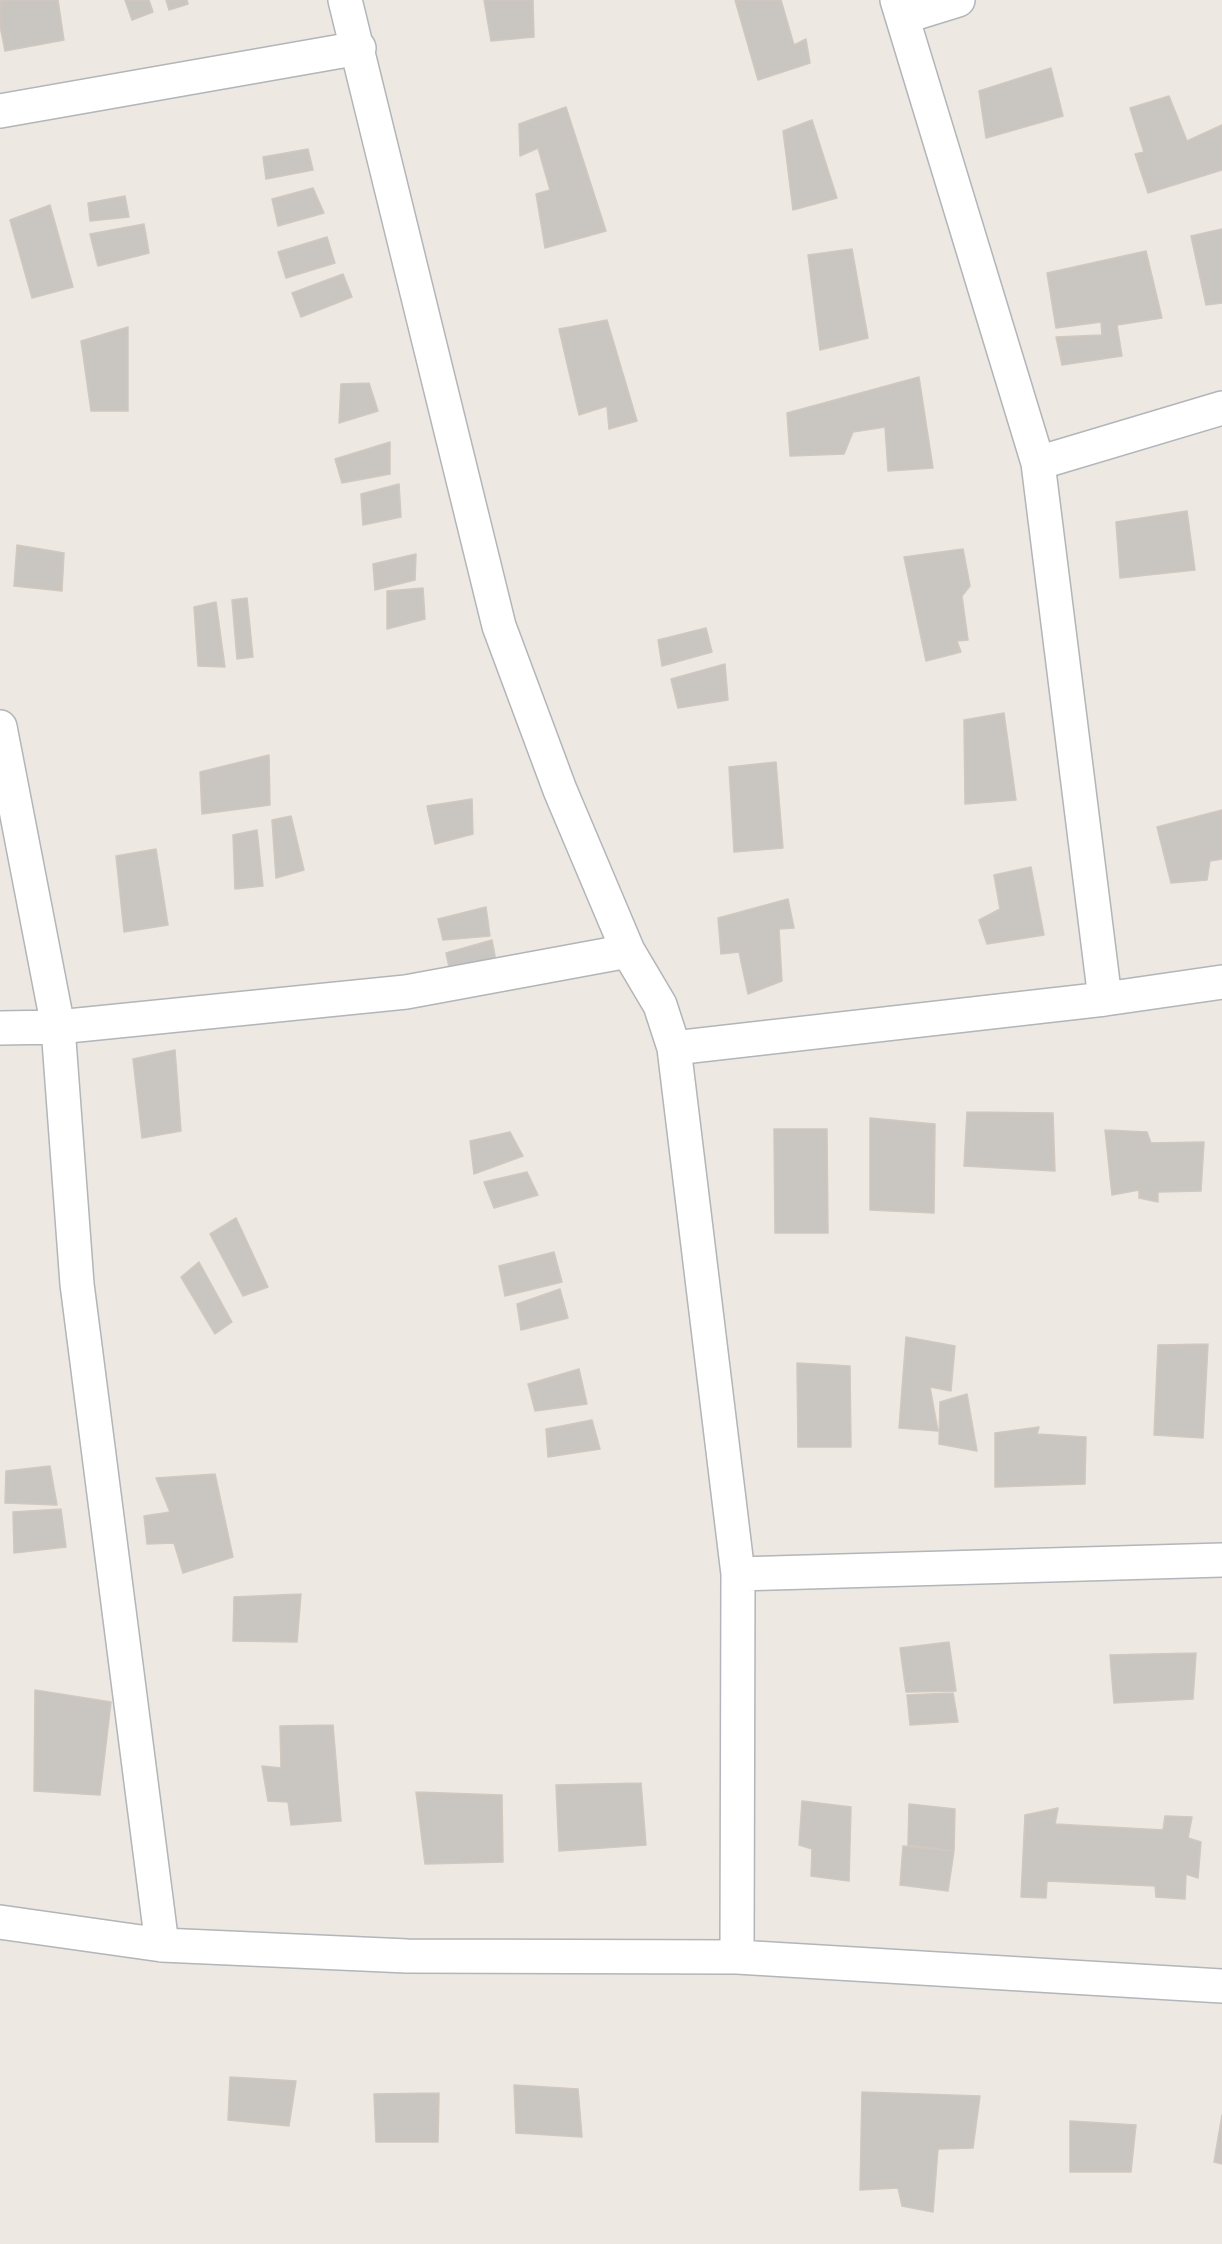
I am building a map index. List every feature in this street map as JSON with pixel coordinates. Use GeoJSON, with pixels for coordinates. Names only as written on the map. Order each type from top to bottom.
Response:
{"type":"FeatureCollection","features":[{"type":"Feature","properties":{"kind":"street"},"geometry":{"type":"LineString","coordinates":[[345,0],[359,48],[499,626],[560,790],[628,951],[660,1005],[674,1048],[738,1574],[737,1957]]}},
{"type":"Feature","properties":{"kind":"street"},"geometry":{"type":"LineString","coordinates":[[958,0],[900,8],[1038,463],[1105,999]]}},
{"type":"Feature","properties":{"kind":"street"},"geometry":{"type":"LineString","coordinates":[[0,111],[359,48]]}},
{"type":"Feature","properties":{"kind":"street"},"geometry":{"type":"LineString","coordinates":[[1038,463],[1222,408]]}},
{"type":"Feature","properties":{"kind":"street"},"geometry":{"type":"LineString","coordinates":[[0,727],[58,1027],[77,1284],[162,1946]]}},
{"type":"Feature","properties":{"kind":"street"},"geometry":{"type":"LineString","coordinates":[[0,1028],[58,1027],[406,992],[628,951]]}},
{"type":"Feature","properties":{"kind":"street"},"geometry":{"type":"LineString","coordinates":[[674,1048],[1105,999],[1222,982]]}},
{"type":"Feature","properties":{"kind":"street"},"geometry":{"type":"LineString","coordinates":[[738,1574],[1222,1560]]}},
{"type":"Feature","properties":{"kind":"street"},"geometry":{"type":"LineString","coordinates":[[0,1922],[162,1946],[407,1956],[737,1957],[1222,1986]]}},
{"type":"Feature","properties":{"kind":"building"},"geometry":{"type":"Polygon","coordinates":[[[0,0],[58,0],[64,40],[5,51],[0,26],[0,0]]]}},
{"type":"Feature","properties":{"kind":"building"},"geometry":{"type":"Polygon","coordinates":[[[125,0],[149,0],[153,12],[132,20],[125,0]]]}},
{"type":"Feature","properties":{"kind":"building"},"geometry":{"type":"Polygon","coordinates":[[[166,0],[187,0],[188,4],[169,10],[166,0]]]}},
{"type":"Feature","properties":{"kind":"building"},"geometry":{"type":"Polygon","coordinates":[[[484,0],[533,0],[534,37],[491,41],[484,0]]]}},
{"type":"Feature","properties":{"kind":"building"},"geometry":{"type":"Polygon","coordinates":[[[735,0],[781,0],[794,45],[806,39],[810,63],[758,80],[735,0]]]}},
{"type":"Feature","properties":{"kind":"building"},"geometry":{"type":"Polygon","coordinates":[[[1051,68],[1063,116],[986,138],[979,91],[1051,68]]]}},
{"type":"Feature","properties":{"kind":"building"},"geometry":{"type":"Polygon","coordinates":[[[1169,96],[1187,141],[1222,125],[1222,170],[1148,193],[1135,154],[1144,152],[1130,108],[1169,96]]]}},
{"type":"Feature","properties":{"kind":"building"},"geometry":{"type":"Polygon","coordinates":[[[566,107],[606,231],[545,248],[536,194],[550,190],[538,148],[520,156],[519,124],[566,107]]]}},
{"type":"Feature","properties":{"kind":"building"},"geometry":{"type":"Polygon","coordinates":[[[812,120],[837,198],[793,210],[783,131],[812,120]]]}},
{"type":"Feature","properties":{"kind":"building"},"geometry":{"type":"Polygon","coordinates":[[[308,149],[313,170],[266,179],[263,157],[308,149]]]}},
{"type":"Feature","properties":{"kind":"building"},"geometry":{"type":"Polygon","coordinates":[[[313,188],[324,213],[278,226],[272,199],[313,188]]]}},
{"type":"Feature","properties":{"kind":"building"},"geometry":{"type":"Polygon","coordinates":[[[125,196],[129,217],[90,221],[88,203],[125,196]]]}},
{"type":"Feature","properties":{"kind":"building"},"geometry":{"type":"Polygon","coordinates":[[[50,205],[73,287],[32,298],[10,220],[50,205]]]}},
{"type":"Feature","properties":{"kind":"building"},"geometry":{"type":"Polygon","coordinates":[[[144,224],[149,253],[98,266],[90,234],[144,224]]]}},
{"type":"Feature","properties":{"kind":"building"},"geometry":{"type":"Polygon","coordinates":[[[1222,229],[1222,303],[1206,305],[1191,236],[1222,229]]]}},
{"type":"Feature","properties":{"kind":"building"},"geometry":{"type":"Polygon","coordinates":[[[327,237],[335,263],[286,278],[278,252],[327,237]]]}},
{"type":"Feature","properties":{"kind":"building"},"geometry":{"type":"Polygon","coordinates":[[[852,249],[868,338],[820,350],[808,255],[852,249]]]}},
{"type":"Feature","properties":{"kind":"building"},"geometry":{"type":"Polygon","coordinates":[[[1146,251],[1162,318],[1117,325],[1122,356],[1062,365],[1056,337],[1102,335],[1101,322],[1056,328],[1047,273],[1146,251]]]}},
{"type":"Feature","properties":{"kind":"building"},"geometry":{"type":"Polygon","coordinates":[[[343,274],[352,297],[301,317],[292,293],[343,274]]]}},
{"type":"Feature","properties":{"kind":"building"},"geometry":{"type":"Polygon","coordinates":[[[607,320],[637,421],[609,429],[607,406],[579,415],[559,329],[607,320]]]}},
{"type":"Feature","properties":{"kind":"building"},"geometry":{"type":"Polygon","coordinates":[[[128,327],[128,411],[91,411],[81,341],[128,327]]]}},
{"type":"Feature","properties":{"kind":"building"},"geometry":{"type":"Polygon","coordinates":[[[919,377],[933,468],[888,471],[885,427],[853,432],[844,454],[790,456],[787,413],[919,377]]]}},
{"type":"Feature","properties":{"kind":"building"},"geometry":{"type":"Polygon","coordinates":[[[369,383],[378,411],[339,423],[341,384],[369,383]]]}},
{"type":"Feature","properties":{"kind":"building"},"geometry":{"type":"Polygon","coordinates":[[[390,442],[390,474],[342,483],[335,459],[390,442]]]}},
{"type":"Feature","properties":{"kind":"building"},"geometry":{"type":"Polygon","coordinates":[[[399,484],[401,517],[363,525],[361,494],[399,484]]]}},
{"type":"Feature","properties":{"kind":"building"},"geometry":{"type":"Polygon","coordinates":[[[1187,511],[1195,570],[1120,578],[1116,522],[1187,511]]]}},
{"type":"Feature","properties":{"kind":"building"},"geometry":{"type":"Polygon","coordinates":[[[17,545],[64,553],[62,591],[14,586],[17,545]]]}},
{"type":"Feature","properties":{"kind":"building"},"geometry":{"type":"Polygon","coordinates":[[[963,549],[970,586],[962,596],[968,640],[957,641],[961,652],[926,661],[904,557],[963,549]]]}},
{"type":"Feature","properties":{"kind":"building"},"geometry":{"type":"Polygon","coordinates":[[[416,554],[415,580],[375,590],[373,564],[416,554]]]}},
{"type":"Feature","properties":{"kind":"building"},"geometry":{"type":"Polygon","coordinates":[[[423,588],[425,619],[387,629],[387,591],[423,588]]]}},
{"type":"Feature","properties":{"kind":"building"},"geometry":{"type":"Polygon","coordinates":[[[247,598],[253,657],[237,659],[232,600],[247,598]]]}},
{"type":"Feature","properties":{"kind":"building"},"geometry":{"type":"Polygon","coordinates":[[[216,602],[225,667],[198,666],[194,607],[216,602]]]}},
{"type":"Feature","properties":{"kind":"building"},"geometry":{"type":"Polygon","coordinates":[[[706,628],[712,652],[662,666],[658,640],[706,628]]]}},
{"type":"Feature","properties":{"kind":"building"},"geometry":{"type":"Polygon","coordinates":[[[725,664],[728,700],[678,708],[671,679],[725,664]]]}},
{"type":"Feature","properties":{"kind":"building"},"geometry":{"type":"Polygon","coordinates":[[[1004,713],[1016,800],[965,804],[964,720],[1004,713]]]}},
{"type":"Feature","properties":{"kind":"building"},"geometry":{"type":"Polygon","coordinates":[[[269,755],[270,805],[202,814],[200,772],[269,755]]]}},
{"type":"Feature","properties":{"kind":"building"},"geometry":{"type":"Polygon","coordinates":[[[776,762],[783,848],[734,852],[729,767],[776,762]]]}},
{"type":"Feature","properties":{"kind":"building"},"geometry":{"type":"Polygon","coordinates":[[[472,799],[473,834],[435,844],[427,806],[472,799]]]}},
{"type":"Feature","properties":{"kind":"building"},"geometry":{"type":"Polygon","coordinates":[[[1222,810],[1222,859],[1210,861],[1207,880],[1171,883],[1157,827],[1222,810]]]}},
{"type":"Feature","properties":{"kind":"building"},"geometry":{"type":"Polygon","coordinates":[[[291,816],[304,870],[276,878],[272,820],[291,816]]]}},
{"type":"Feature","properties":{"kind":"building"},"geometry":{"type":"Polygon","coordinates":[[[257,830],[263,886],[235,889],[233,835],[257,830]]]}},
{"type":"Feature","properties":{"kind":"building"},"geometry":{"type":"Polygon","coordinates":[[[156,849],[168,925],[124,932],[116,856],[156,849]]]}},
{"type":"Feature","properties":{"kind":"building"},"geometry":{"type":"Polygon","coordinates":[[[1031,867],[1044,935],[987,944],[979,920],[1000,909],[994,875],[1031,867]]]}},
{"type":"Feature","properties":{"kind":"building"},"geometry":{"type":"Polygon","coordinates":[[[788,899],[794,928],[779,929],[782,981],[748,994],[739,952],[721,954],[718,918],[788,899]]]}},
{"type":"Feature","properties":{"kind":"building"},"geometry":{"type":"Polygon","coordinates":[[[486,907],[490,936],[443,940],[438,919],[486,907]]]}},
{"type":"Feature","properties":{"kind":"building"},"geometry":{"type":"Polygon","coordinates":[[[492,940],[497,967],[451,976],[446,953],[492,940]]]}},
{"type":"Feature","properties":{"kind":"building"},"geometry":{"type":"Polygon","coordinates":[[[175,1050],[181,1131],[142,1138],[133,1059],[175,1050]]]}},
{"type":"Feature","properties":{"kind":"building"},"geometry":{"type":"Polygon","coordinates":[[[967,1112],[1053,1113],[1055,1171],[964,1166],[967,1112]]]}},
{"type":"Feature","properties":{"kind":"building"},"geometry":{"type":"Polygon","coordinates":[[[870,1118],[935,1124],[934,1213],[870,1210],[870,1118]]]}},
{"type":"Feature","properties":{"kind":"building"},"geometry":{"type":"Polygon","coordinates":[[[774,1129],[827,1129],[828,1233],[775,1233],[774,1129]]]}},
{"type":"Feature","properties":{"kind":"building"},"geometry":{"type":"Polygon","coordinates":[[[1105,1130],[1147,1132],[1151,1143],[1204,1142],[1201,1191],[1158,1192],[1158,1202],[1139,1198],[1139,1190],[1112,1195],[1105,1130]]]}},
{"type":"Feature","properties":{"kind":"building"},"geometry":{"type":"Polygon","coordinates":[[[510,1132],[523,1156],[474,1174],[470,1141],[510,1132]]]}},
{"type":"Feature","properties":{"kind":"building"},"geometry":{"type":"Polygon","coordinates":[[[527,1172],[538,1195],[494,1208],[484,1182],[527,1172]]]}},
{"type":"Feature","properties":{"kind":"building"},"geometry":{"type":"Polygon","coordinates":[[[236,1218],[268,1287],[243,1296],[210,1234],[236,1218]]]}},
{"type":"Feature","properties":{"kind":"building"},"geometry":{"type":"Polygon","coordinates":[[[554,1252],[562,1282],[505,1296],[499,1266],[554,1252]]]}},
{"type":"Feature","properties":{"kind":"building"},"geometry":{"type":"Polygon","coordinates":[[[199,1262],[232,1322],[215,1334],[181,1277],[199,1262]]]}},
{"type":"Feature","properties":{"kind":"building"},"geometry":{"type":"Polygon","coordinates":[[[560,1289],[568,1318],[521,1330],[517,1304],[560,1289]]]}},
{"type":"Feature","properties":{"kind":"building"},"geometry":{"type":"Polygon","coordinates":[[[906,1337],[955,1346],[951,1391],[930,1387],[938,1431],[899,1428],[906,1337]]]}},
{"type":"Feature","properties":{"kind":"building"},"geometry":{"type":"Polygon","coordinates":[[[1208,1344],[1203,1438],[1154,1435],[1158,1345],[1208,1344]]]}},
{"type":"Feature","properties":{"kind":"building"},"geometry":{"type":"Polygon","coordinates":[[[797,1363],[850,1366],[851,1447],[798,1447],[797,1363]]]}},
{"type":"Feature","properties":{"kind":"building"},"geometry":{"type":"Polygon","coordinates":[[[579,1369],[587,1404],[535,1411],[528,1384],[579,1369]]]}},
{"type":"Feature","properties":{"kind":"building"},"geometry":{"type":"Polygon","coordinates":[[[967,1394],[977,1451],[939,1444],[940,1402],[967,1394]]]}},
{"type":"Feature","properties":{"kind":"building"},"geometry":{"type":"Polygon","coordinates":[[[592,1420],[600,1449],[548,1457],[546,1429],[592,1420]]]}},
{"type":"Feature","properties":{"kind":"building"},"geometry":{"type":"Polygon","coordinates":[[[1039,1427],[1037,1434],[1086,1437],[1085,1484],[995,1487],[995,1433],[1039,1427]]]}},
{"type":"Feature","properties":{"kind":"building"},"geometry":{"type":"Polygon","coordinates":[[[50,1466],[57,1505],[5,1503],[6,1471],[50,1466]]]}},
{"type":"Feature","properties":{"kind":"building"},"geometry":{"type":"Polygon","coordinates":[[[215,1474],[233,1557],[183,1573],[174,1543],[147,1544],[144,1516],[170,1512],[156,1478],[215,1474]]]}},
{"type":"Feature","properties":{"kind":"building"},"geometry":{"type":"Polygon","coordinates":[[[61,1509],[66,1547],[14,1553],[13,1512],[61,1509]]]}},
{"type":"Feature","properties":{"kind":"building"},"geometry":{"type":"Polygon","coordinates":[[[301,1594],[297,1642],[233,1641],[234,1597],[301,1594]]]}},
{"type":"Feature","properties":{"kind":"building"},"geometry":{"type":"Polygon","coordinates":[[[949,1642],[956,1691],[906,1692],[900,1648],[949,1642]]]}},
{"type":"Feature","properties":{"kind":"building"},"geometry":{"type":"Polygon","coordinates":[[[1196,1653],[1193,1699],[1114,1703],[1110,1655],[1196,1653]]]}},
{"type":"Feature","properties":{"kind":"building"},"geometry":{"type":"Polygon","coordinates":[[[35,1690],[111,1702],[100,1795],[34,1791],[35,1690]]]}},
{"type":"Feature","properties":{"kind":"building"},"geometry":{"type":"Polygon","coordinates":[[[953,1693],[958,1722],[910,1725],[907,1695],[953,1693]]]}},
{"type":"Feature","properties":{"kind":"building"},"geometry":{"type":"Polygon","coordinates":[[[333,1725],[341,1821],[291,1825],[288,1802],[268,1801],[262,1766],[281,1768],[280,1726],[333,1725]]]}},
{"type":"Feature","properties":{"kind":"building"},"geometry":{"type":"Polygon","coordinates":[[[641,1783],[646,1845],[559,1851],[556,1785],[641,1783]]]}},
{"type":"Feature","properties":{"kind":"building"},"geometry":{"type":"Polygon","coordinates":[[[416,1792],[502,1795],[503,1862],[425,1864],[416,1792]]]}},
{"type":"Feature","properties":{"kind":"building"},"geometry":{"type":"Polygon","coordinates":[[[802,1801],[851,1807],[849,1881],[811,1876],[812,1849],[799,1845],[802,1801]]]}},
{"type":"Feature","properties":{"kind":"building"},"geometry":{"type":"Polygon","coordinates":[[[909,1804],[955,1809],[954,1851],[908,1845],[909,1804]]]}},
{"type":"Feature","properties":{"kind":"building"},"geometry":{"type":"Polygon","coordinates":[[[1058,1808],[1055,1824],[1163,1830],[1165,1816],[1192,1817],[1188,1838],[1201,1842],[1198,1878],[1186,1874],[1185,1899],[1156,1897],[1155,1886],[1047,1881],[1046,1898],[1021,1897],[1025,1815],[1058,1808]]]}},
{"type":"Feature","properties":{"kind":"building"},"geometry":{"type":"Polygon","coordinates":[[[903,1846],[954,1851],[948,1891],[900,1885],[903,1846]]]}},
{"type":"Feature","properties":{"kind":"building"},"geometry":{"type":"Polygon","coordinates":[[[230,2077],[296,2081],[289,2126],[228,2120],[230,2077]]]}},
{"type":"Feature","properties":{"kind":"building"},"geometry":{"type":"Polygon","coordinates":[[[514,2085],[578,2089],[582,2137],[516,2133],[514,2085]]]}},
{"type":"Feature","properties":{"kind":"building"},"geometry":{"type":"Polygon","coordinates":[[[862,2092],[980,2096],[973,2148],[938,2149],[933,2212],[902,2206],[898,2188],[860,2190],[862,2092]]]}},
{"type":"Feature","properties":{"kind":"building"},"geometry":{"type":"Polygon","coordinates":[[[439,2093],[438,2142],[376,2142],[374,2094],[439,2093]]]}},
{"type":"Feature","properties":{"kind":"building"},"geometry":{"type":"Polygon","coordinates":[[[1222,2115],[1222,2164],[1214,2162],[1222,2115]]]}},
{"type":"Feature","properties":{"kind":"building"},"geometry":{"type":"Polygon","coordinates":[[[1070,2121],[1136,2125],[1131,2172],[1070,2172],[1070,2121]]]}}]}
